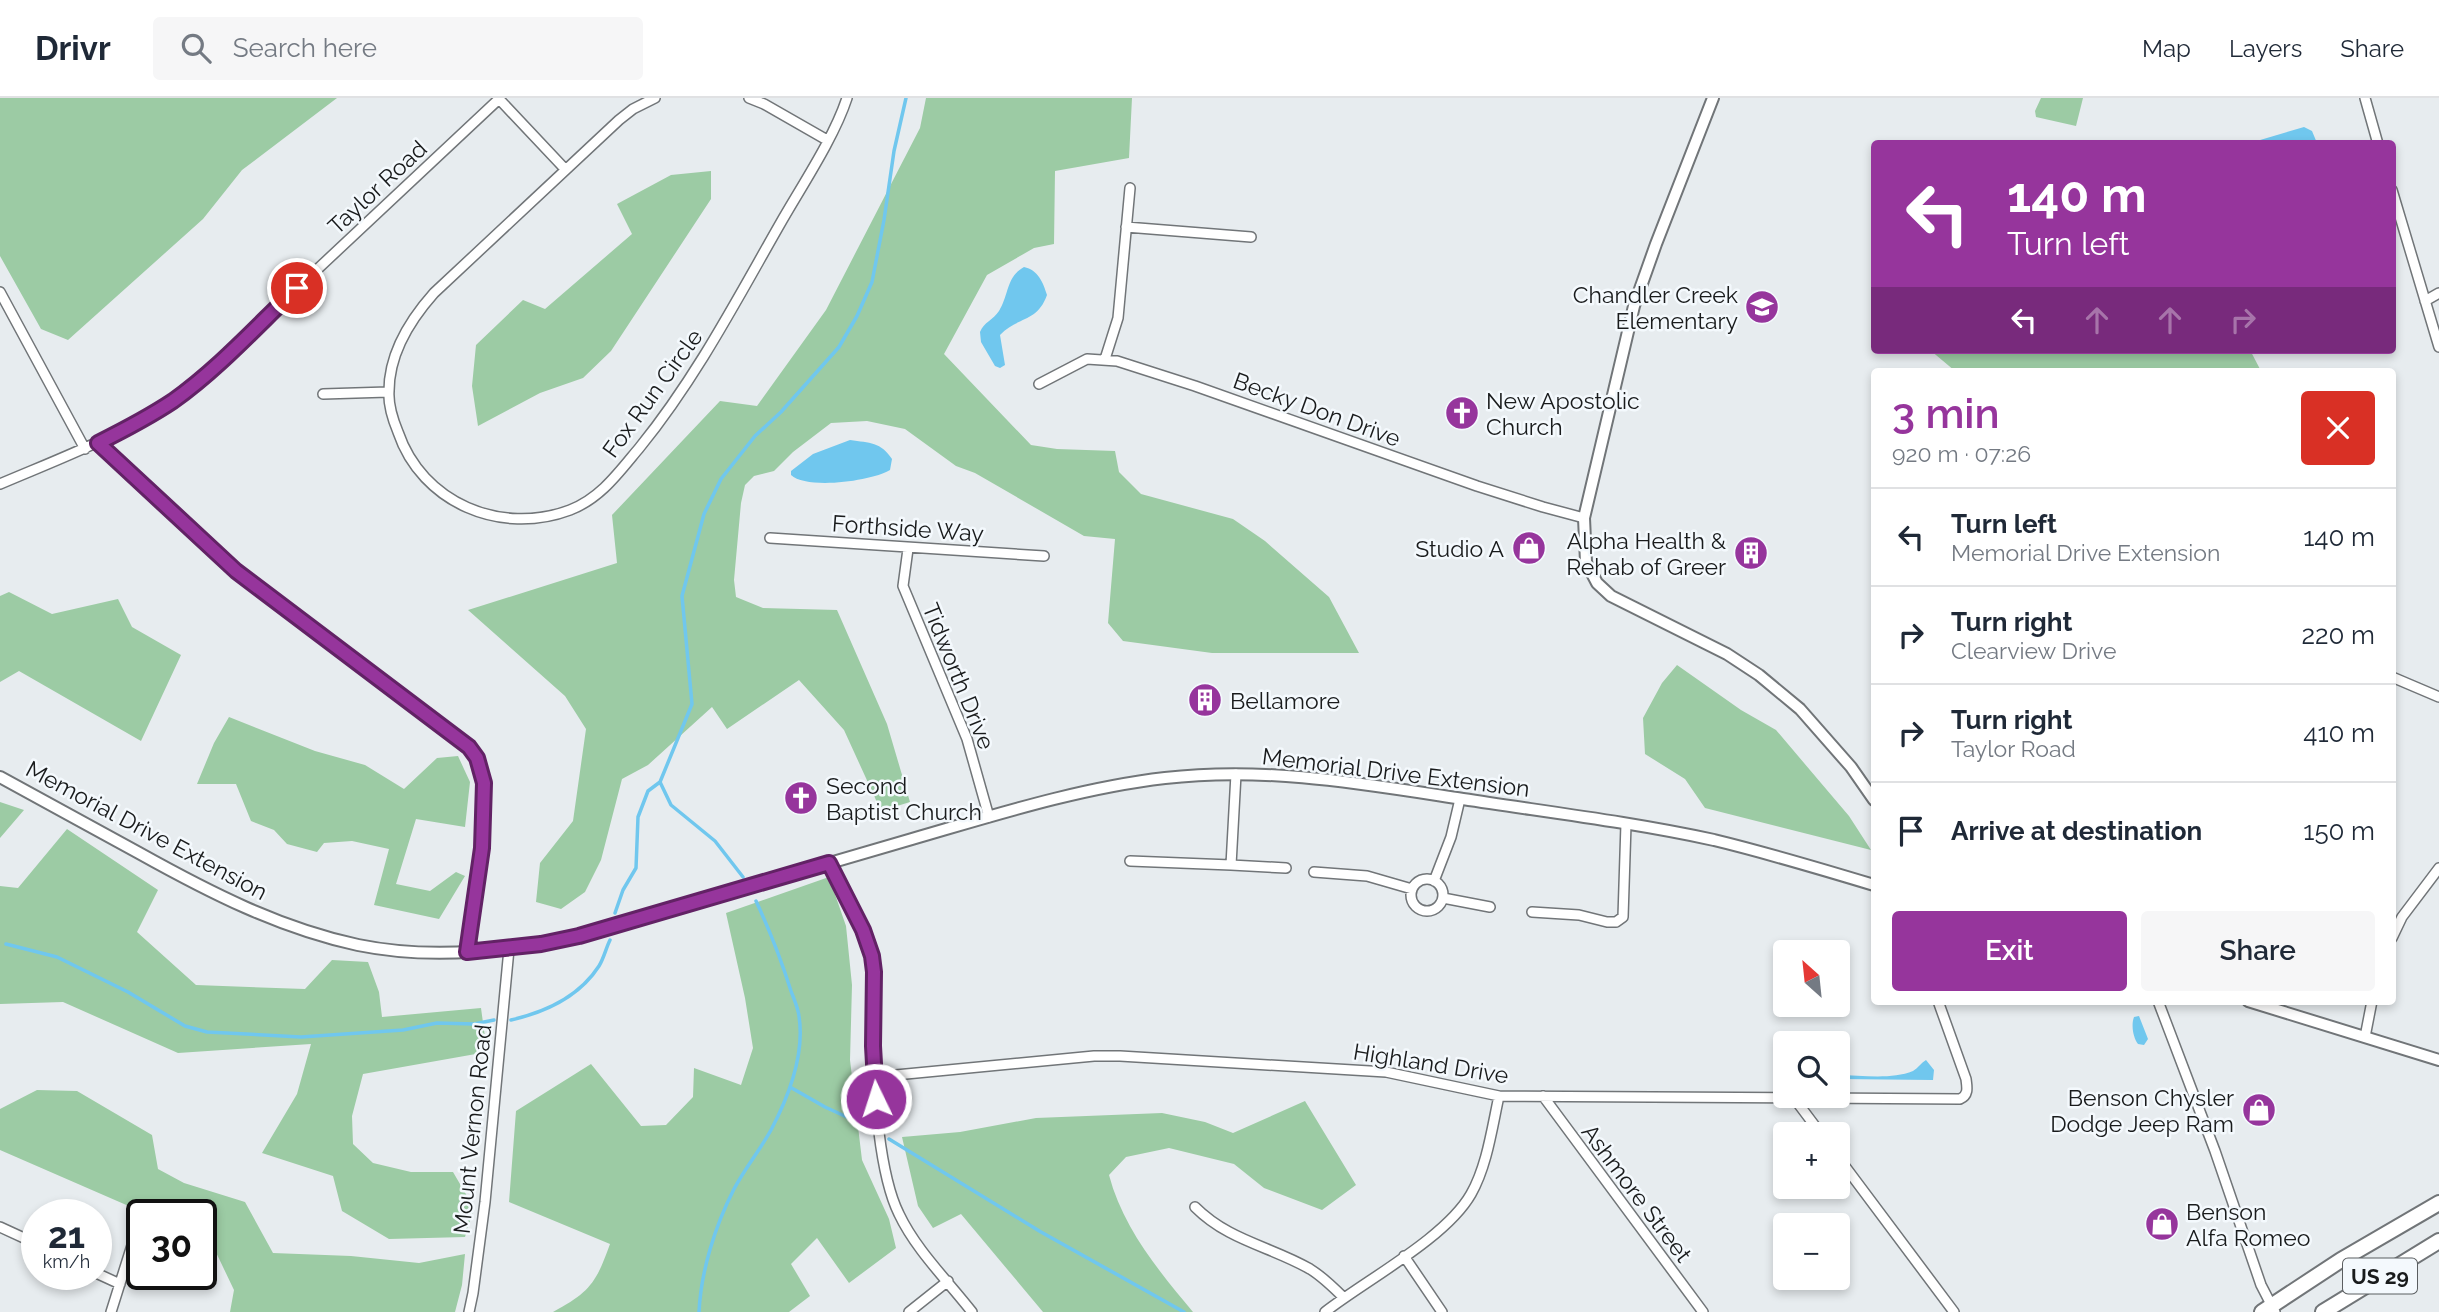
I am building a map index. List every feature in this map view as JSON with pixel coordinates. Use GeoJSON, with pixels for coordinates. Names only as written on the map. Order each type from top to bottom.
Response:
{"type":"FeatureCollection","features":[{"type":"Feature","properties":{"kind":"main road","name":"US 29"},"geometry":{"type":"LineString","coordinates":[[2270,1310],[2341,1260],[2439,1203]]}},
{"type":"Feature","properties":{"kind":"main road","name":"US 29"},"geometry":{"type":"LineString","coordinates":[[2323,1312],[2439,1241]]}},
{"type":"Feature","properties":{"kind":"street","name":"Fox Run Circle"},"geometry":{"type":"LineString","coordinates":[[655,98],[619,120],[565,169],[421,307],[407,327],[397,349],[388,391],[394,423],[408,456],[428,481],[454,501],[485,515],[520,520],[557,514],[585,503],[615,477],[685,388],[711,346],[827,140],[847,98]]}},
{"type":"Feature","properties":{"kind":"street"},"geometry":{"type":"LineString","coordinates":[[749,98],[827,140]]}},
{"type":"Feature","properties":{"kind":"street"},"geometry":{"type":"LineString","coordinates":[[1713,98],[1634,306],[1584,518],[1586,562],[1590,573],[1604,590],[1618,600],[1727,654],[1759,675],[1800,709],[1851,767],[1871,796]]}},
{"type":"Feature","properties":{"kind":"street"},"geometry":{"type":"LineString","coordinates":[[2365,98],[2377,140]]}},
{"type":"Feature","properties":{"kind":"street"},"geometry":{"type":"LineString","coordinates":[[500,99],[565,169]]}},
{"type":"Feature","properties":{"kind":"street","name":"Taylor Road"},"geometry":{"type":"LineString","coordinates":[[0,484],[98,443],[153,414],[196,383],[500,99]]}},
{"type":"Feature","properties":{"kind":"street"},"geometry":{"type":"LineString","coordinates":[[1039,384],[1087,359],[1105,359],[1118,318],[1130,188]]}},
{"type":"Feature","properties":{"kind":"street"},"geometry":{"type":"LineString","coordinates":[[2396,204],[2439,347]]}},
{"type":"Feature","properties":{"kind":"street"},"geometry":{"type":"LineString","coordinates":[[1126,227],[1251,237]]}},
{"type":"Feature","properties":{"kind":"street"},"geometry":{"type":"LineString","coordinates":[[0,292],[85,449]]}},
{"type":"Feature","properties":{"kind":"street"},"geometry":{"type":"LineString","coordinates":[[2425,302],[2439,293]]}},
{"type":"Feature","properties":{"kind":"street","name":"Becky Don Drive"},"geometry":{"type":"LineString","coordinates":[[1105,359],[1195,386],[1477,486],[1584,518]]}},
{"type":"Feature","properties":{"kind":"street"},"geometry":{"type":"LineString","coordinates":[[323,394],[388,391]]}},
{"type":"Feature","properties":{"kind":"street"},"geometry":{"type":"LineString","coordinates":[[98,443],[236,571],[469,747],[477,758],[484,783],[482,848],[467,952]]}},
{"type":"Feature","properties":{"kind":"street","name":"Forthside Way"},"geometry":{"type":"LineString","coordinates":[[770,538],[1044,556]]}},
{"type":"Feature","properties":{"kind":"street","name":"Tidworth Drive"},"geometry":{"type":"LineString","coordinates":[[908,548],[903,586],[967,739],[989,817]]}},
{"type":"Feature","properties":{"kind":"street"},"geometry":{"type":"LineString","coordinates":[[2396,679],[2439,697]]}},
{"type":"Feature","properties":{"kind":"street"},"geometry":{"type":"LineString","coordinates":[[1231,865],[1236,774]]}},
{"type":"Feature","properties":{"kind":"street","name":"Memorial Drive Extension"},"geometry":{"type":"LineString","coordinates":[[0,777],[215,894],[284,924],[369,947],[417,952],[509,949],[579,936],[1027,806],[1121,785],[1167,778],[1236,774],[1304,777],[1626,824],[1759,851],[1871,884]]}},
{"type":"Feature","properties":{"kind":"street"},"geometry":{"type":"LineString","coordinates":[[1434,881],[1451,837],[1460,799]]}},
{"type":"Feature","properties":{"kind":"street"},"geometry":{"type":"LineString","coordinates":[[1532,912],[1579,915],[1607,922],[1616,922],[1623,917],[1626,824]]}},
{"type":"Feature","properties":{"kind":"street"},"geometry":{"type":"LineString","coordinates":[[1130,861],[1286,868]]}},
{"type":"Feature","properties":{"kind":"street"},"geometry":{"type":"LineString","coordinates":[[829,863],[863,930],[872,956],[875,1077],[883,1154],[892,1199],[907,1228],[972,1312]]}},
{"type":"Feature","properties":{"kind":"street"},"geometry":{"type":"LineString","coordinates":[[2396,930],[2402,917],[2439,868]]}},
{"type":"Feature","properties":{"kind":"street"},"geometry":{"type":"LineString","coordinates":[[1314,872],[1367,876],[1412,889]]}},
{"type":"Feature","properties":{"kind":"street"},"geometry":{"type":"LineString","coordinates":[[1423,880],[1434,881],[1441,888],[1443,898],[1438,908],[1424,911],[1413,903],[1412,889],[1423,880]]}},
{"type":"Feature","properties":{"kind":"street"},"geometry":{"type":"LineString","coordinates":[[1443,898],[1490,907]]}},
{"type":"Feature","properties":{"kind":"street","name":"Mount Vernon Road"},"geometry":{"type":"LineString","coordinates":[[469,1312],[474,1293],[484,1210],[509,949]]}},
{"type":"Feature","properties":{"kind":"street","name":"Highland Drive"},"geometry":{"type":"LineString","coordinates":[[1850,1099],[1953,1100],[1964,1097],[1968,1089],[1966,1079],[1939,1005]]}},
{"type":"Feature","properties":{"kind":"street"},"geometry":{"type":"LineString","coordinates":[[2160,1005],[2215,1151],[2270,1310]]}},
{"type":"Feature","properties":{"kind":"street"},"geometry":{"type":"LineString","coordinates":[[2261,1005],[2439,1060]]}},
{"type":"Feature","properties":{"kind":"street"},"geometry":{"type":"LineString","coordinates":[[2365,1037],[2371,1005]]}},
{"type":"Feature","properties":{"kind":"street","name":"Highland Drive"},"geometry":{"type":"LineString","coordinates":[[875,1077],[1094,1056],[1120,1056],[1386,1072],[1500,1096],[1773,1098]]}},
{"type":"Feature","properties":{"kind":"street"},"geometry":{"type":"LineString","coordinates":[[1325,1312],[1439,1230],[1459,1210],[1472,1193],[1480,1176],[1500,1096]]}},
{"type":"Feature","properties":{"kind":"street","name":"Ashmore Street"},"geometry":{"type":"LineString","coordinates":[[1542,1096],[1703,1312]]}},
{"type":"Feature","properties":{"kind":"street"},"geometry":{"type":"LineString","coordinates":[[1850,1173],[1954,1312]]}},
{"type":"Feature","properties":{"kind":"street"},"geometry":{"type":"LineString","coordinates":[[1195,1207],[1210,1222],[1230,1234],[1310,1269],[1344,1297]]}},
{"type":"Feature","properties":{"kind":"street"},"geometry":{"type":"LineString","coordinates":[[0,1227],[21,1237]]}},
{"type":"Feature","properties":{"kind":"street"},"geometry":{"type":"LineString","coordinates":[[1404,1256],[1442,1312]]}},
{"type":"Feature","properties":{"kind":"street"},"geometry":{"type":"LineString","coordinates":[[111,1312],[126,1265]]}},
{"type":"Feature","properties":{"kind":"street"},"geometry":{"type":"LineString","coordinates":[[112,1280],[120,1284]]}},
{"type":"Feature","properties":{"kind":"street"},"geometry":{"type":"LineString","coordinates":[[909,1312],[948,1281]]}},
{"type":"Feature","properties":{"kind":"green space"},"geometry":{"type":"Polygon","coordinates":[[[0,98],[337,98],[242,170],[203,219],[68,340],[41,329],[0,256],[0,98]]]}},
{"type":"Feature","properties":{"kind":"green space"},"geometry":{"type":"Polygon","coordinates":[[[926,98],[1132,98],[1129,158],[1055,171],[1054,244],[1034,248],[987,275],[944,354],[1031,445],[1057,449],[1115,451],[1119,472],[1141,494],[1233,519],[1265,541],[1329,597],[1359,653],[1212,653],[1123,641],[1108,623],[1115,539],[1084,536],[975,473],[956,466],[905,429],[867,421],[831,423],[793,452],[774,471],[754,476],[745,485],[734,580],[736,597],[763,608],[837,610],[887,724],[910,802],[881,811],[844,730],[799,680],[727,729],[712,707],[648,765],[622,779],[601,860],[585,892],[561,909],[536,902],[540,863],[573,821],[586,729],[565,696],[468,610],[617,563],[612,515],[720,401],[757,406],[826,310],[920,128],[926,98]]]}},
{"type":"Feature","properties":{"kind":"green space"},"geometry":{"type":"Polygon","coordinates":[[[2041,98],[2083,98],[2076,126],[2036,117],[2035,111],[2041,98]]]}},
{"type":"Feature","properties":{"kind":"green space"},"geometry":{"type":"Polygon","coordinates":[[[711,171],[711,199],[611,351],[583,378],[540,393],[478,426],[472,386],[476,345],[523,300],[545,309],[632,234],[617,204],[671,175],[711,171]]]}},
{"type":"Feature","properties":{"kind":"green space"},"geometry":{"type":"Polygon","coordinates":[[[1935,354],[2252,354],[2259,368],[1951,368],[1935,354]]]}},
{"type":"Feature","properties":{"kind":"green space"},"geometry":{"type":"Polygon","coordinates":[[[9,592],[52,614],[118,599],[132,627],[181,655],[141,741],[19,671],[0,682],[0,596],[9,592]]]}},
{"type":"Feature","properties":{"kind":"green space"},"geometry":{"type":"Polygon","coordinates":[[[1677,665],[1741,710],[1776,730],[1849,816],[1871,850],[1705,808],[1685,779],[1645,754],[1643,718],[1662,683],[1677,665]]]}},
{"type":"Feature","properties":{"kind":"green space"},"geometry":{"type":"Polygon","coordinates":[[[229,717],[315,751],[365,765],[404,789],[437,758],[458,756],[470,782],[465,827],[416,819],[396,884],[430,891],[456,872],[465,876],[439,919],[374,905],[389,849],[352,841],[324,843],[317,852],[287,844],[274,830],[251,821],[236,784],[197,784],[214,743],[229,717]]]}},
{"type":"Feature","properties":{"kind":"green space"},"geometry":{"type":"Polygon","coordinates":[[[0,802],[24,810],[0,838],[0,802]]]}},
{"type":"Feature","properties":{"kind":"green space"},"geometry":{"type":"Polygon","coordinates":[[[67,829],[158,890],[137,932],[196,985],[305,989],[332,960],[368,962],[379,992],[382,1017],[481,1008],[487,1052],[363,1074],[352,1116],[353,1144],[373,1163],[411,1172],[453,1172],[474,1208],[465,1237],[389,1239],[342,1211],[333,1176],[262,1153],[297,1094],[311,1044],[178,1053],[63,1002],[0,1004],[0,886],[18,888],[67,829]]]}},
{"type":"Feature","properties":{"kind":"green space"},"geometry":{"type":"Polygon","coordinates":[[[829,877],[846,926],[852,985],[850,1060],[862,1160],[889,1219],[896,1248],[849,1283],[817,1238],[791,1264],[810,1296],[789,1312],[553,1312],[576,1298],[590,1285],[610,1244],[509,1202],[516,1111],[591,1064],[641,1126],[666,1125],[693,1097],[694,1068],[741,1085],[753,1048],[726,913],[829,877]]]}},
{"type":"Feature","properties":{"kind":"green space"},"geometry":{"type":"Polygon","coordinates":[[[37,1090],[77,1091],[152,1135],[158,1169],[184,1183],[245,1202],[273,1253],[351,1256],[419,1263],[465,1254],[462,1285],[455,1312],[230,1312],[234,1290],[217,1254],[217,1199],[126,1199],[126,1205],[0,1150],[0,1109],[37,1090]]]}},
{"type":"Feature","properties":{"kind":"green space"},"geometry":{"type":"Polygon","coordinates":[[[1305,1101],[1356,1185],[1322,1210],[1264,1188],[1234,1164],[1169,1148],[1126,1157],[1109,1175],[1123,1213],[1143,1248],[1193,1312],[1043,1312],[961,1214],[933,1228],[918,1206],[902,1137],[960,1132],[1036,1118],[1162,1113],[1205,1122],[1233,1133],[1305,1101]]]}},
{"type":"Feature","properties":{"kind":"water"},"geometry":{"type":"Polygon","coordinates":[[[2304,127],[2312,131],[2316,140],[2260,140],[2304,127]]]}},
{"type":"Feature","properties":{"kind":"water"},"geometry":{"type":"Polygon","coordinates":[[[1024,267],[1039,277],[1047,295],[1038,310],[1000,335],[1005,365],[1000,368],[995,366],[981,342],[980,332],[999,311],[1011,281],[1024,267]]]}},
{"type":"Feature","properties":{"kind":"water"},"geometry":{"type":"Polygon","coordinates":[[[850,440],[874,444],[884,449],[892,459],[890,470],[869,478],[825,483],[799,480],[791,475],[791,471],[813,454],[850,440]]]}},
{"type":"Feature","properties":{"kind":"water"},"geometry":{"type":"Polygon","coordinates":[[[2139,1016],[2148,1039],[2144,1045],[2138,1044],[2133,1031],[2134,1017],[2139,1016]]]}},
{"type":"Feature","properties":{"kind":"water"},"geometry":{"type":"Polygon","coordinates":[[[1926,1060],[1934,1070],[1933,1080],[1850,1079],[1850,1075],[1886,1076],[1913,1071],[1926,1060]]]}},
{"type":"Feature","properties":{"kind":"waterway"},"geometry":{"type":"LineString","coordinates":[[615,913],[623,890],[636,868],[638,817],[648,791],[660,782],[692,704],[682,596],[704,514],[721,479],[755,436],[781,412],[839,347],[857,316],[872,282],[894,151],[906,98]]}},
{"type":"Feature","properties":{"kind":"waterway"},"geometry":{"type":"LineString","coordinates":[[660,782],[671,805],[715,841],[743,877]]}},
{"type":"Feature","properties":{"kind":"waterway"},"geometry":{"type":"LineString","coordinates":[[699,1312],[706,1265],[721,1218],[738,1181],[778,1117],[798,1060],[800,1031],[797,1007],[756,901]]}},
{"type":"Feature","properties":{"kind":"waterway"},"geometry":{"type":"LineString","coordinates":[[511,1020],[537,1013],[572,995],[599,966],[610,940]]}},
{"type":"Feature","properties":{"kind":"waterway"},"geometry":{"type":"LineString","coordinates":[[6,944],[57,957],[128,992],[185,1026],[207,1032],[301,1037],[403,1030],[437,1023],[474,1024],[494,1020]]}},
{"type":"Feature","properties":{"kind":"waterway"},"geometry":{"type":"LineString","coordinates":[[790,1087],[862,1124]]}},
{"type":"Feature","properties":{"kind":"waterway"},"geometry":{"type":"LineString","coordinates":[[889,1139],[1041,1232],[1184,1312]]}},
{"type":"Feature","properties":{"kind":"place","name":"Chandler Creek Elementary"},"geometry":{"type":"Point","coordinates":[1762,307]}},
{"type":"Feature","properties":{"kind":"place","name":"New Apostolic Church"},"geometry":{"type":"Point","coordinates":[1462,413]}},
{"type":"Feature","properties":{"kind":"place","name":"Studio A"},"geometry":{"type":"Point","coordinates":[1529,548]}},
{"type":"Feature","properties":{"kind":"place","name":"Alpha Health & Rehab of Greer"},"geometry":{"type":"Point","coordinates":[1751,553]}},
{"type":"Feature","properties":{"kind":"place","name":"Bellamore"},"geometry":{"type":"Point","coordinates":[1205,700]}},
{"type":"Feature","properties":{"kind":"place","name":"Second Baptist Church"},"geometry":{"type":"Point","coordinates":[801,798]}},
{"type":"Feature","properties":{"kind":"place","name":"Benson Chysler Dodge Jeep Ram"},"geometry":{"type":"Point","coordinates":[2259,1110]}},
{"type":"Feature","properties":{"kind":"place","name":"Benson Alfa Romeo"},"geometry":{"type":"Point","coordinates":[2162,1224]}},
{"type":"Feature","properties":{"kind":"route"},"geometry":{"type":"LineString","coordinates":[[297,288],[196,383],[153,414],[98,443],[236,571],[434,718],[465,743],[477,758],[484,783],[482,848],[467,952],[541,944],[579,936],[829,863],[863,930],[872,956],[876,1099]]}}]}
